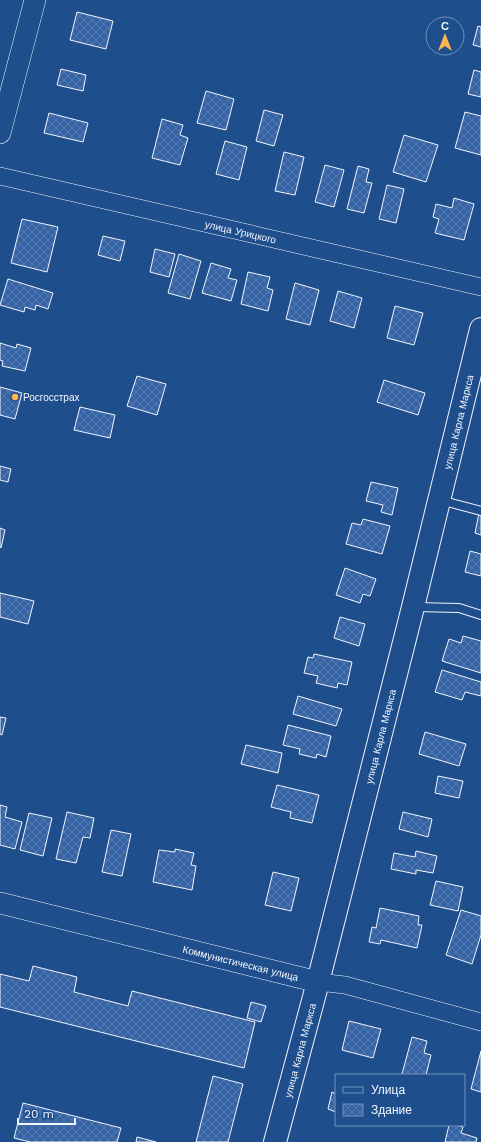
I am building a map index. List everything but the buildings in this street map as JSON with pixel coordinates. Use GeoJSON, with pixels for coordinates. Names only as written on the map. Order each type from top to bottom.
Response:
{"type":"FeatureCollection","features":[{"type":"Feature","properties":{"kind":"main road","name":"улица Карла Маркса"},"geometry":{"type":"LineString","coordinates":[[275,1142],[318,982],[413,607],[481,329]]}},
{"type":"Feature","properties":{"kind":"street"},"geometry":{"type":"LineString","coordinates":[[0,133],[35,0]]}},
{"type":"Feature","properties":{"kind":"street","name":"улица Урицкого"},"geometry":{"type":"LineString","coordinates":[[0,176],[481,287]]}},
{"type":"Feature","properties":{"kind":"street","name":"Коммунистическая улица"},"geometry":{"type":"LineString","coordinates":[[0,903],[318,982],[345,985],[481,1022]]}},
{"type":"Feature","properties":{"kind":"lane"},"geometry":{"type":"LineString","coordinates":[[439,500],[481,510]]}},
{"type":"Feature","properties":{"kind":"lane"},"geometry":{"type":"LineString","coordinates":[[413,607],[459,608],[481,615]]}},
{"type":"Feature","properties":{"kind":"place","name":"Росгосстрах"},"geometry":{"type":"Point","coordinates":[15,397]}}]}
